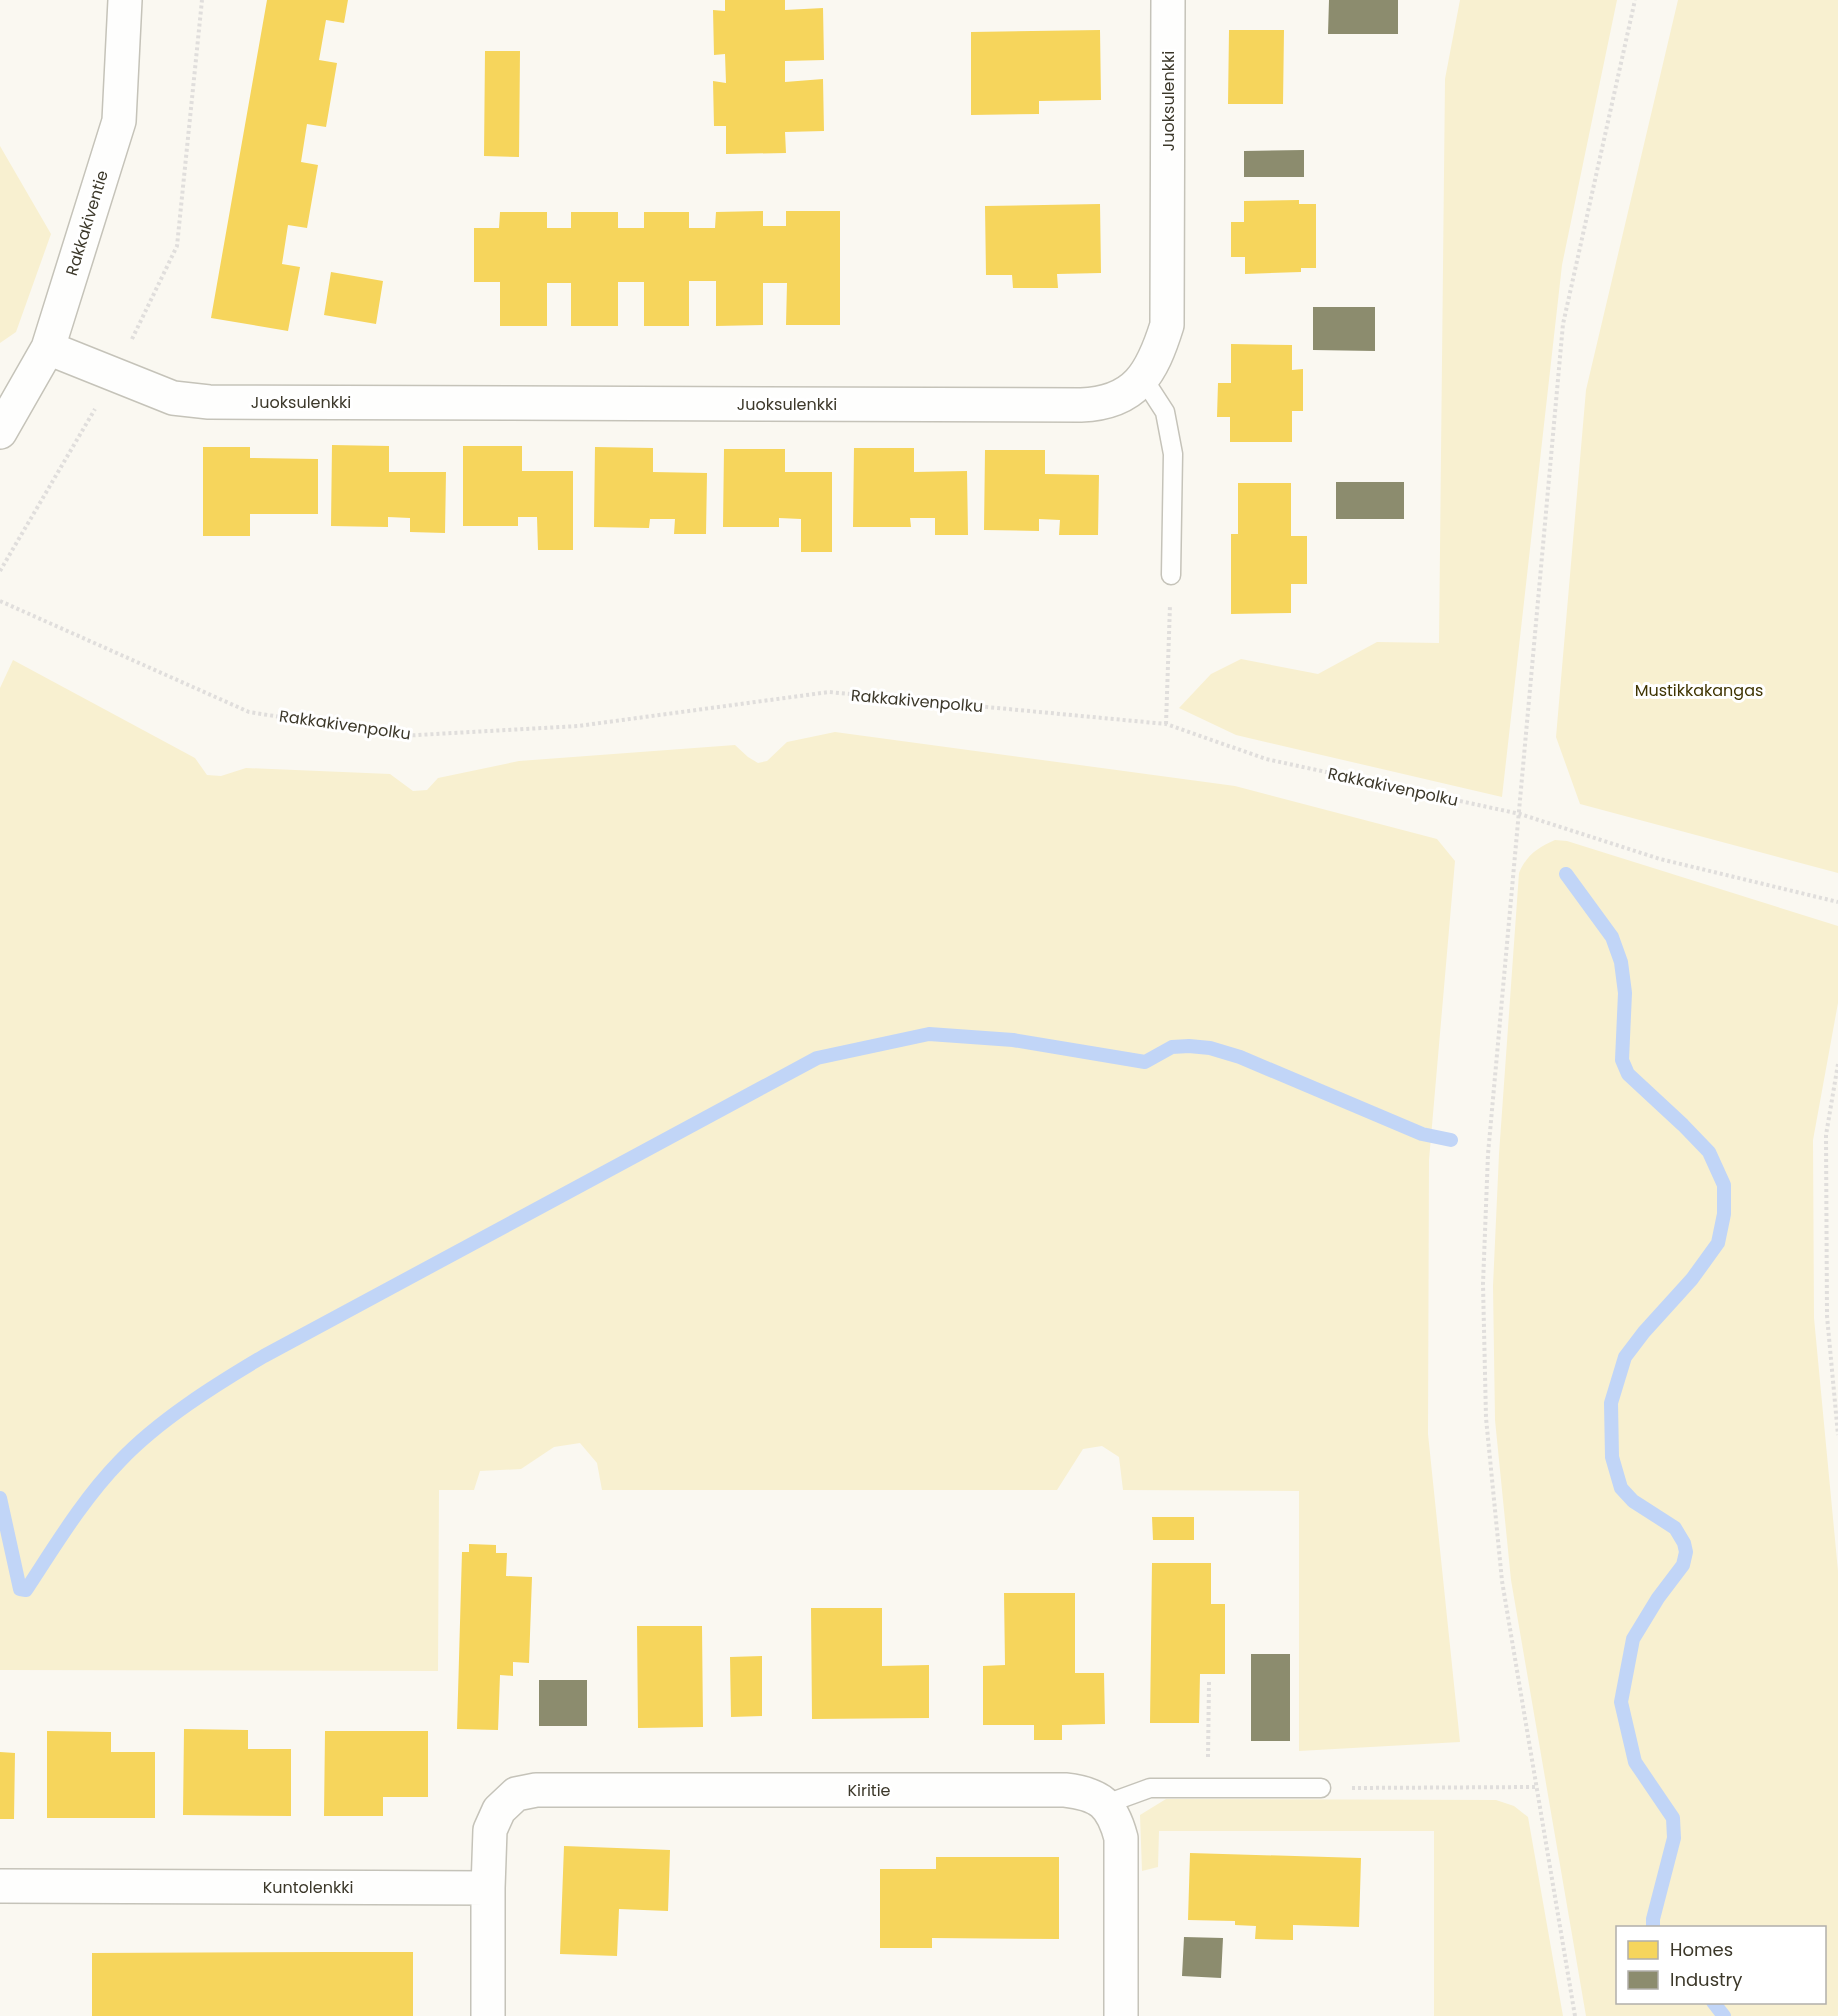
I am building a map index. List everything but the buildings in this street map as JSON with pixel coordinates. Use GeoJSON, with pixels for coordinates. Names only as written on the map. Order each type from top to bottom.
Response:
{"type":"FeatureCollection","features":[{"type":"Feature","properties":{"kind":"street","name":"Rakkakiventie"},"geometry":{"type":"LineString","coordinates":[[0,432],[48,348],[119,121],[125,0]]}},
{"type":"Feature","properties":{"kind":"street","name":"Juoksulenkki"},"geometry":{"type":"LineString","coordinates":[[48,348],[173,398],[209,402],[1093,404],[1113,400],[1131,392],[1143,378],[1159,352],[1167,325],[1168,0]]}},
{"type":"Feature","properties":{"kind":"street","name":"Kiritie"},"geometry":{"type":"LineString","coordinates":[[488,1888],[490,1830],[499,1810],[516,1794],[536,1790],[1065,1790],[1088,1793],[1107,1804]]}},
{"type":"Feature","properties":{"kind":"street"},"geometry":{"type":"LineString","coordinates":[[1107,1804],[1116,1819],[1121,1838],[1121,2016]]}},
{"type":"Feature","properties":{"kind":"street","name":"Kuntolenkki"},"geometry":{"type":"LineString","coordinates":[[0,1886],[488,1888]]}},
{"type":"Feature","properties":{"kind":"street"},"geometry":{"type":"LineString","coordinates":[[488,1888],[488,2016]]}},
{"type":"Feature","properties":{"kind":"lane"},"geometry":{"type":"LineString","coordinates":[[1143,378],[1165,412],[1173,454],[1171,575]]}},
{"type":"Feature","properties":{"kind":"lane"},"geometry":{"type":"LineString","coordinates":[[1107,1804],[1150,1788],[1321,1788]]}},
{"type":"Feature","properties":{"kind":"path"},"geometry":{"type":"LineString","coordinates":[[0,571],[115,374],[177,246],[202,0]]}},
{"type":"Feature","properties":{"kind":"path"},"geometry":{"type":"LineString","coordinates":[[1575,2016],[1502,1581],[1486,1418],[1482,1284],[1488,1154],[1563,324],[1635,0]]}},
{"type":"Feature","properties":{"kind":"path"},"geometry":{"type":"LineString","coordinates":[[1166,724],[1171,575]]}},
{"type":"Feature","properties":{"kind":"path","name":"Rakkakivenpolku"},"geometry":{"type":"LineString","coordinates":[[0,601],[249,712],[400,736],[578,726],[829,692],[1166,724],[1266,759],[1520,814],[1660,859],[1838,902]]}},
{"type":"Feature","properties":{"kind":"path"},"geometry":{"type":"LineString","coordinates":[[1838,1064],[1826,1135],[1827,1316],[1838,1435]]}},
{"type":"Feature","properties":{"kind":"path"},"geometry":{"type":"LineString","coordinates":[[1208,1788],[1209,1682]]}},
{"type":"Feature","properties":{"kind":"path"},"geometry":{"type":"LineString","coordinates":[[1321,1788],[1537,1787]]}},
{"type":"Feature","properties":{"kind":"green space"},"geometry":{"type":"Polygon","coordinates":[[[1460,0],[1617,0],[1562,265],[1502,797],[1236,735],[1179,708],[1211,674],[1241,659],[1318,674],[1377,642],[1439,643],[1445,79],[1460,0]]]}},
{"type":"Feature","properties":{"kind":"green space","name":"Mustikkakangas"},"geometry":{"type":"Polygon","coordinates":[[[1678,0],[1838,0],[1838,873],[1580,804],[1556,737],[1586,390],[1678,0]]]}},
{"type":"Feature","properties":{"kind":"green space"},"geometry":{"type":"Polygon","coordinates":[[[0,146],[51,234],[16,332],[0,343],[0,146]]]}},
{"type":"Feature","properties":{"kind":"green space"},"geometry":{"type":"Polygon","coordinates":[[[13,660],[195,758],[207,775],[221,776],[246,768],[390,774],[413,791],[427,790],[438,778],[519,761],[735,745],[758,763],[767,761],[787,742],[835,732],[1235,786],[1437,839],[1455,861],[1429,1160],[1428,1434],[1460,1742],[1299,1751],[1299,1491],[1123,1490],[1119,1457],[1102,1446],[1083,1449],[1057,1490],[602,1490],[597,1463],[580,1443],[554,1447],[521,1469],[480,1471],[474,1490],[439,1490],[438,1671],[0,1670],[0,688],[13,660]]]}},
{"type":"Feature","properties":{"kind":"green space"},"geometry":{"type":"Polygon","coordinates":[[[1555,840],[1567,841],[1838,926],[1838,1003],[1813,1140],[1814,1318],[1838,1571],[1838,2016],[1586,2016],[1511,1580],[1495,1420],[1493,1286],[1499,1154],[1519,873],[1529,857],[1555,840]]]}},
{"type":"Feature","properties":{"kind":"green space"},"geometry":{"type":"Polygon","coordinates":[[[1166,1799],[1496,1800],[1514,1806],[1528,1817],[1563,2016],[1434,2016],[1434,1831],[1159,1831],[1158,1867],[1142,1871],[1140,1815],[1166,1799]]]}},
{"type":"Feature","properties":{"kind":"waterway"},"geometry":{"type":"LineString","coordinates":[[1566,874],[1612,937],[1621,962],[1625,993],[1622,1060],[1628,1074],[1709,1152],[1724,1185],[1724,1214],[1718,1243],[1692,1279],[1644,1332],[1625,1357],[1611,1403],[1612,1457],[1621,1488],[1633,1501],[1675,1528],[1684,1543],[1686,1552],[1683,1565],[1658,1598],[1633,1639],[1621,1702],[1635,1762],[1673,1818],[1674,1838],[1653,1926]]}},
{"type":"Feature","properties":{"kind":"waterway"},"geometry":{"type":"LineString","coordinates":[[0,1498],[20,1589],[26,1590],[70,1523],[120,1461],[152,1431],[207,1391],[264,1356],[817,1058],[929,1034],[1013,1040],[1145,1062],[1172,1047],[1210,1048],[1240,1057],[1422,1134],[1451,1140]]}},
{"type":"Feature","properties":{"kind":"waterway"},"geometry":{"type":"LineString","coordinates":[[1715,2004],[1724,2016]]}}]}
